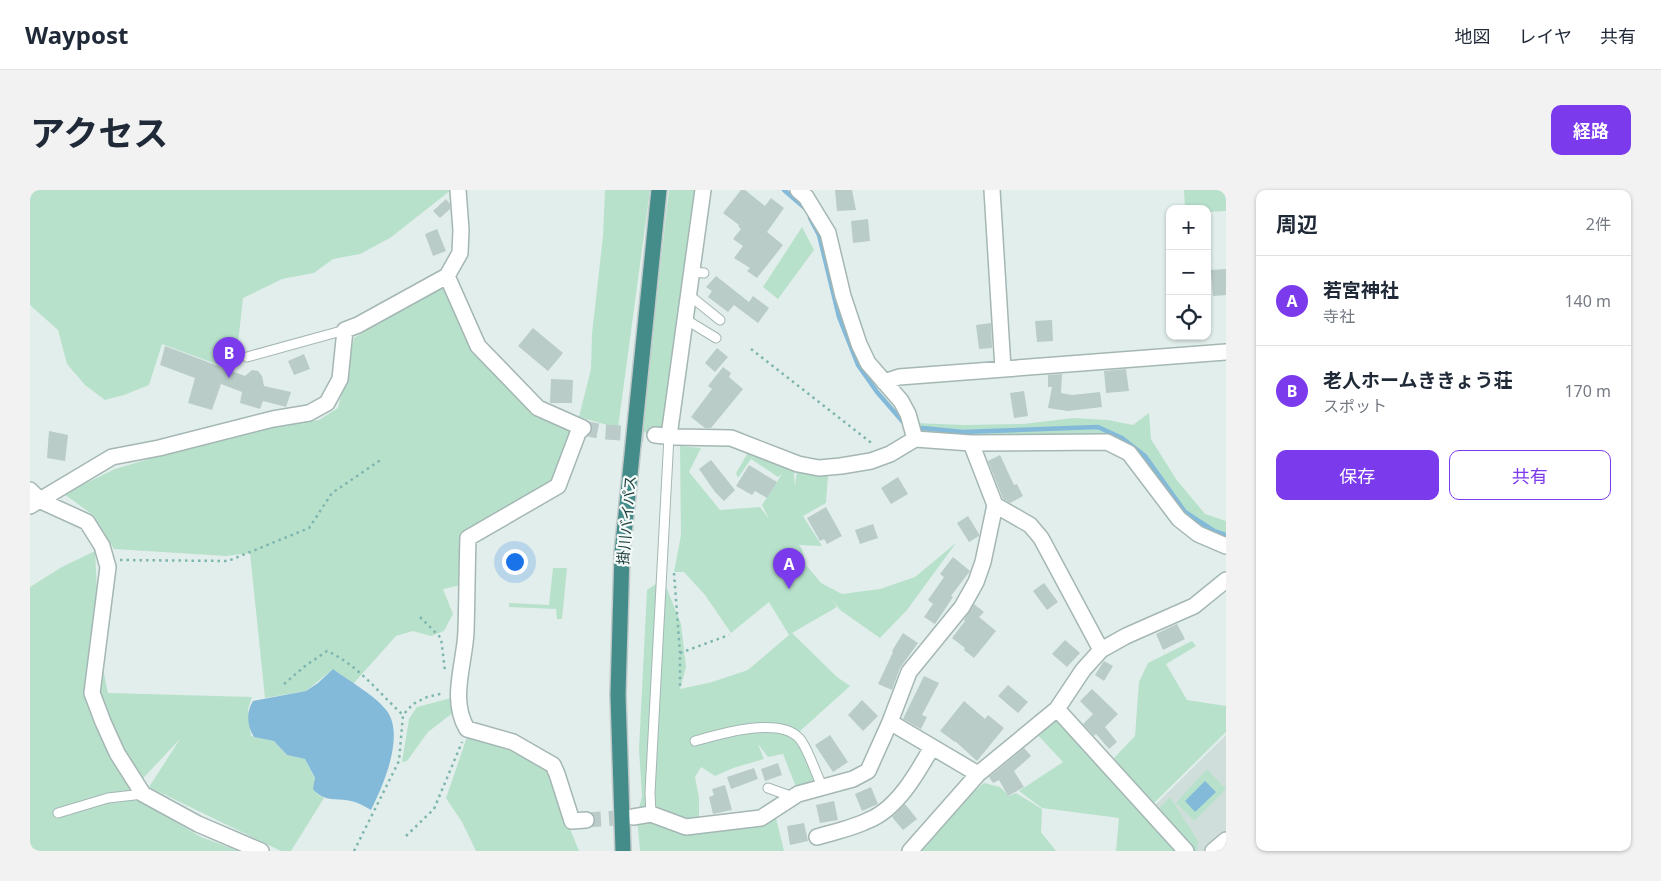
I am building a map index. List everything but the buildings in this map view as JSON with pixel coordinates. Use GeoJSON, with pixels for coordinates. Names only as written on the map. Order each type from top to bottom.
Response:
{"type":"FeatureCollection","features":[{"type":"Feature","properties":{"kind":"highway","name":"掛川バイパス"},"geometry":{"type":"LineString","coordinates":[[623,851],[618,695],[622,553],[659,190]]}},
{"type":"Feature","properties":{"kind":"street"},"geometry":{"type":"LineString","coordinates":[[36,503],[112,457],[159,448],[273,419],[309,413],[327,403],[340,379],[345,330],[358,325],[447,276],[460,253],[461,230],[458,190]]}},
{"type":"Feature","properties":{"kind":"street"},"geometry":{"type":"LineString","coordinates":[[703,190],[698,273],[688,295],[662,435],[732,438],[798,464],[819,468],[841,466],[878,458],[890,454],[915,439],[971,443],[1107,442],[1129,453],[1179,519],[1198,534],[1226,546]]}},
{"type":"Feature","properties":{"kind":"street"},"geometry":{"type":"LineString","coordinates":[[798,190],[806,197],[828,233],[843,296],[859,344],[868,363],[901,401],[908,414],[915,439]]}},
{"type":"Feature","properties":{"kind":"street"},"geometry":{"type":"LineString","coordinates":[[992,190],[1003,369]]}},
{"type":"Feature","properties":{"kind":"street"},"geometry":{"type":"LineString","coordinates":[[447,276],[478,346],[538,408],[583,428],[578,433],[558,486],[468,538],[466,633],[458,694],[461,719],[467,729],[514,742],[553,765],[558,774],[572,821],[586,820]]}},
{"type":"Feature","properties":{"kind":"street"},"geometry":{"type":"LineString","coordinates":[[884,382],[899,377],[1226,352]]}},
{"type":"Feature","properties":{"kind":"street"},"geometry":{"type":"LineString","coordinates":[[633,817],[651,814],[686,827],[761,818],[798,794],[853,779],[868,771],[910,672],[962,606],[976,582],[983,562],[995,505],[971,443]]}},
{"type":"Feature","properties":{"kind":"street"},"geometry":{"type":"LineString","coordinates":[[30,490],[36,503],[87,522],[102,546],[108,567],[92,693],[117,753],[143,794],[198,824],[262,851]]}},
{"type":"Feature","properties":{"kind":"street"},"geometry":{"type":"LineString","coordinates":[[995,505],[1030,525],[1041,538],[1101,650]]}},
{"type":"Feature","properties":{"kind":"street"},"geometry":{"type":"LineString","coordinates":[[910,851],[978,774],[1057,708],[1083,670],[1101,650],[1126,636],[1194,606],[1226,580]]}},
{"type":"Feature","properties":{"kind":"street"},"geometry":{"type":"LineString","coordinates":[[1057,708],[1186,851]]}},
{"type":"Feature","properties":{"kind":"street"},"geometry":{"type":"LineString","coordinates":[[890,722],[978,774]]}},
{"type":"Feature","properties":{"kind":"street"},"geometry":{"type":"LineString","coordinates":[[817,837],[871,820],[896,800],[919,770],[932,747]]}},
{"type":"Feature","properties":{"kind":"street"},"geometry":{"type":"LineString","coordinates":[[1213,851],[1226,840]]}},
{"type":"Feature","properties":{"kind":"lane"},"geometry":{"type":"LineString","coordinates":[[688,295],[720,320]]}},
{"type":"Feature","properties":{"kind":"lane"},"geometry":{"type":"LineString","coordinates":[[685,319],[716,338]]}},
{"type":"Feature","properties":{"kind":"lane"},"geometry":{"type":"LineString","coordinates":[[247,357],[345,330]]}},
{"type":"Feature","properties":{"kind":"lane"},"geometry":{"type":"LineString","coordinates":[[651,814],[650,793],[662,435]]}},
{"type":"Feature","properties":{"kind":"lane"},"geometry":{"type":"LineString","coordinates":[[695,741],[729,731],[748,728],[765,727],[792,732],[800,739],[822,786]]}},
{"type":"Feature","properties":{"kind":"lane"},"geometry":{"type":"LineString","coordinates":[[768,788],[792,797]]}},
{"type":"Feature","properties":{"kind":"lane"},"geometry":{"type":"LineString","coordinates":[[58,813],[108,798],[143,794]]}},
{"type":"Feature","properties":{"kind":"path"},"geometry":{"type":"LineString","coordinates":[[751,350],[874,446],[878,458]]}},
{"type":"Feature","properties":{"kind":"path"},"geometry":{"type":"LineString","coordinates":[[118,560],[228,562],[309,528],[332,493],[382,459]]}},
{"type":"Feature","properties":{"kind":"path"},"geometry":{"type":"LineString","coordinates":[[674,569],[680,653],[680,689]]}},
{"type":"Feature","properties":{"kind":"path"},"geometry":{"type":"LineString","coordinates":[[420,617],[442,638],[446,674]]}},
{"type":"Feature","properties":{"kind":"path"},"geometry":{"type":"LineString","coordinates":[[680,653],[728,635]]}},
{"type":"Feature","properties":{"kind":"path"},"geometry":{"type":"LineString","coordinates":[[284,684],[304,666],[327,651],[340,656],[403,715]]}},
{"type":"Feature","properties":{"kind":"path"},"geometry":{"type":"LineString","coordinates":[[354,851],[399,761],[403,715],[412,704],[427,697],[448,692],[458,694]]}},
{"type":"Feature","properties":{"kind":"path"},"geometry":{"type":"LineString","coordinates":[[406,836],[434,809],[467,729]]}},
{"type":"Feature","properties":{"kind":"shaded area"},"geometry":{"type":"Polygon","coordinates":[[[1226,735],[1226,851],[1185,851],[1149,811],[1226,735]]]}},
{"type":"Feature","properties":{"kind":"green space"},"geometry":{"type":"Polygon","coordinates":[[[30,190],[451,190],[390,238],[360,254],[333,259],[314,273],[282,279],[243,298],[238,343],[227,368],[162,344],[149,385],[105,400],[85,385],[67,364],[58,330],[30,305],[30,190]]]}},
{"type":"Feature","properties":{"kind":"green space"},"geometry":{"type":"Polygon","coordinates":[[[605,190],[650,190],[618,428],[579,417],[591,369],[592,334],[603,236],[605,190]]]}},
{"type":"Feature","properties":{"kind":"green space"},"geometry":{"type":"Polygon","coordinates":[[[669,190],[698,190],[669,436],[641,432],[669,190]]]}},
{"type":"Feature","properties":{"kind":"green space"},"geometry":{"type":"Polygon","coordinates":[[[1184,190],[1226,190],[1226,211],[1211,212],[1211,205],[1185,205],[1184,190]]]}},
{"type":"Feature","properties":{"kind":"green space"},"geometry":{"type":"Polygon","coordinates":[[[802,227],[814,250],[778,299],[763,287],[802,227]]]}},
{"type":"Feature","properties":{"kind":"green space"},"geometry":{"type":"Polygon","coordinates":[[[443,281],[472,352],[539,413],[575,432],[553,482],[461,537],[461,585],[443,589],[453,614],[444,631],[431,636],[413,631],[396,636],[353,684],[333,669],[306,691],[265,698],[250,553],[226,556],[114,549],[93,515],[64,494],[115,469],[241,432],[319,420],[338,408],[354,338],[443,281]]]}},
{"type":"Feature","properties":{"kind":"green space"},"geometry":{"type":"Polygon","coordinates":[[[1149,413],[1151,439],[1176,479],[1205,514],[1226,521],[1226,545],[1189,527],[1129,453],[1107,442],[918,439],[915,423],[964,425],[1023,424],[1074,418],[1108,420],[1133,425],[1149,413]]]}},
{"type":"Feature","properties":{"kind":"green space"},"geometry":{"type":"Polygon","coordinates":[[[680,446],[701,448],[689,472],[720,510],[760,507],[769,519],[762,505],[782,474],[778,477],[751,459],[738,478],[736,473],[749,451],[796,468],[794,474],[795,486],[797,470],[828,475],[826,503],[803,516],[822,546],[799,545],[802,549],[806,565],[821,583],[842,594],[880,589],[915,577],[956,543],[907,610],[880,638],[840,610],[832,599],[837,607],[792,633],[837,677],[850,686],[799,732],[817,781],[796,787],[783,754],[768,757],[758,744],[764,759],[733,768],[715,776],[701,767],[695,777],[699,798],[699,817],[704,831],[665,827],[684,835],[768,823],[776,818],[784,851],[640,851],[637,817],[642,796],[639,749],[647,590],[663,579],[681,624],[686,667],[680,689],[712,682],[748,670],[789,635],[769,602],[731,633],[705,595],[684,572],[674,572],[681,535],[680,446]]]}},
{"type":"Feature","properties":{"kind":"green space"},"geometry":{"type":"Polygon","coordinates":[[[95,551],[100,654],[108,693],[252,697],[248,709],[251,736],[274,741],[287,755],[305,759],[315,779],[317,794],[324,798],[291,851],[281,851],[149,787],[180,739],[132,790],[150,807],[201,837],[239,851],[30,851],[30,587],[62,567],[95,551]]]}},
{"type":"Feature","properties":{"kind":"green space"},"geometry":{"type":"Polygon","coordinates":[[[553,568],[567,568],[562,619],[557,619],[556,609],[509,607],[509,603],[549,605],[553,568]]]}},
{"type":"Feature","properties":{"kind":"green space"},"geometry":{"type":"Polygon","coordinates":[[[1192,641],[1196,646],[1166,664],[1187,700],[1226,706],[1226,732],[1153,804],[1114,758],[1135,736],[1139,682],[1148,663],[1192,641]]]}},
{"type":"Feature","properties":{"kind":"green space"},"geometry":{"type":"Polygon","coordinates":[[[451,698],[454,712],[428,732],[407,761],[402,762],[409,719],[417,707],[451,698]]]}},
{"type":"Feature","properties":{"kind":"green space"},"geometry":{"type":"Polygon","coordinates":[[[1059,716],[1151,817],[1170,797],[1198,841],[1197,851],[1116,851],[1119,818],[1042,808],[1019,791],[1063,762],[1035,732],[1059,716]]]}},
{"type":"Feature","properties":{"kind":"green space"},"geometry":{"type":"Polygon","coordinates":[[[467,737],[505,748],[546,769],[579,851],[476,851],[462,822],[446,798],[467,737]]]}},
{"type":"Feature","properties":{"kind":"green space"},"geometry":{"type":"Polygon","coordinates":[[[1207,769],[1226,789],[1194,821],[1176,803],[1207,769]]]}},
{"type":"Feature","properties":{"kind":"green space"},"geometry":{"type":"Polygon","coordinates":[[[984,783],[1000,787],[1009,796],[1016,793],[1042,809],[1041,832],[1056,851],[909,851],[928,831],[984,783]]]}},
{"type":"Feature","properties":{"kind":"water"},"geometry":{"type":"Polygon","coordinates":[[[333,669],[382,705],[392,721],[394,734],[390,761],[371,810],[352,801],[328,798],[316,793],[313,789],[315,778],[305,759],[287,755],[274,741],[254,737],[250,728],[248,714],[253,701],[306,691],[333,669]]]}},
{"type":"Feature","properties":{"kind":"water"},"geometry":{"type":"Polygon","coordinates":[[[1205,781],[1216,792],[1195,812],[1185,801],[1205,781]]]}},
{"type":"Feature","properties":{"kind":"waterway"},"geometry":{"type":"LineString","coordinates":[[784,190],[806,209]]}},
{"type":"Feature","properties":{"kind":"waterway"},"geometry":{"type":"LineString","coordinates":[[810,218],[819,235],[839,317],[858,365],[877,392],[903,422]]}},
{"type":"Feature","properties":{"kind":"waterway"},"geometry":{"type":"LineString","coordinates":[[922,428],[963,432],[1098,427],[1122,438],[1145,456],[1185,512],[1214,531],[1226,535]]}},
{"type":"Feature","properties":{"kind":"tunnel"},"geometry":{"type":"LineString","coordinates":[[583,428],[604,432],[655,435]]}},
{"type":"Feature","properties":{"kind":"tunnel"},"geometry":{"type":"LineString","coordinates":[[586,820],[633,817]]}},
{"type":"Feature","properties":{"kind":"place","name":"老人ホームききょう荘"},"geometry":{"type":"Point","coordinates":[229,378]}},
{"type":"Feature","properties":{"kind":"place","name":"若宮神社"},"geometry":{"type":"Point","coordinates":[789,589]}}]}
